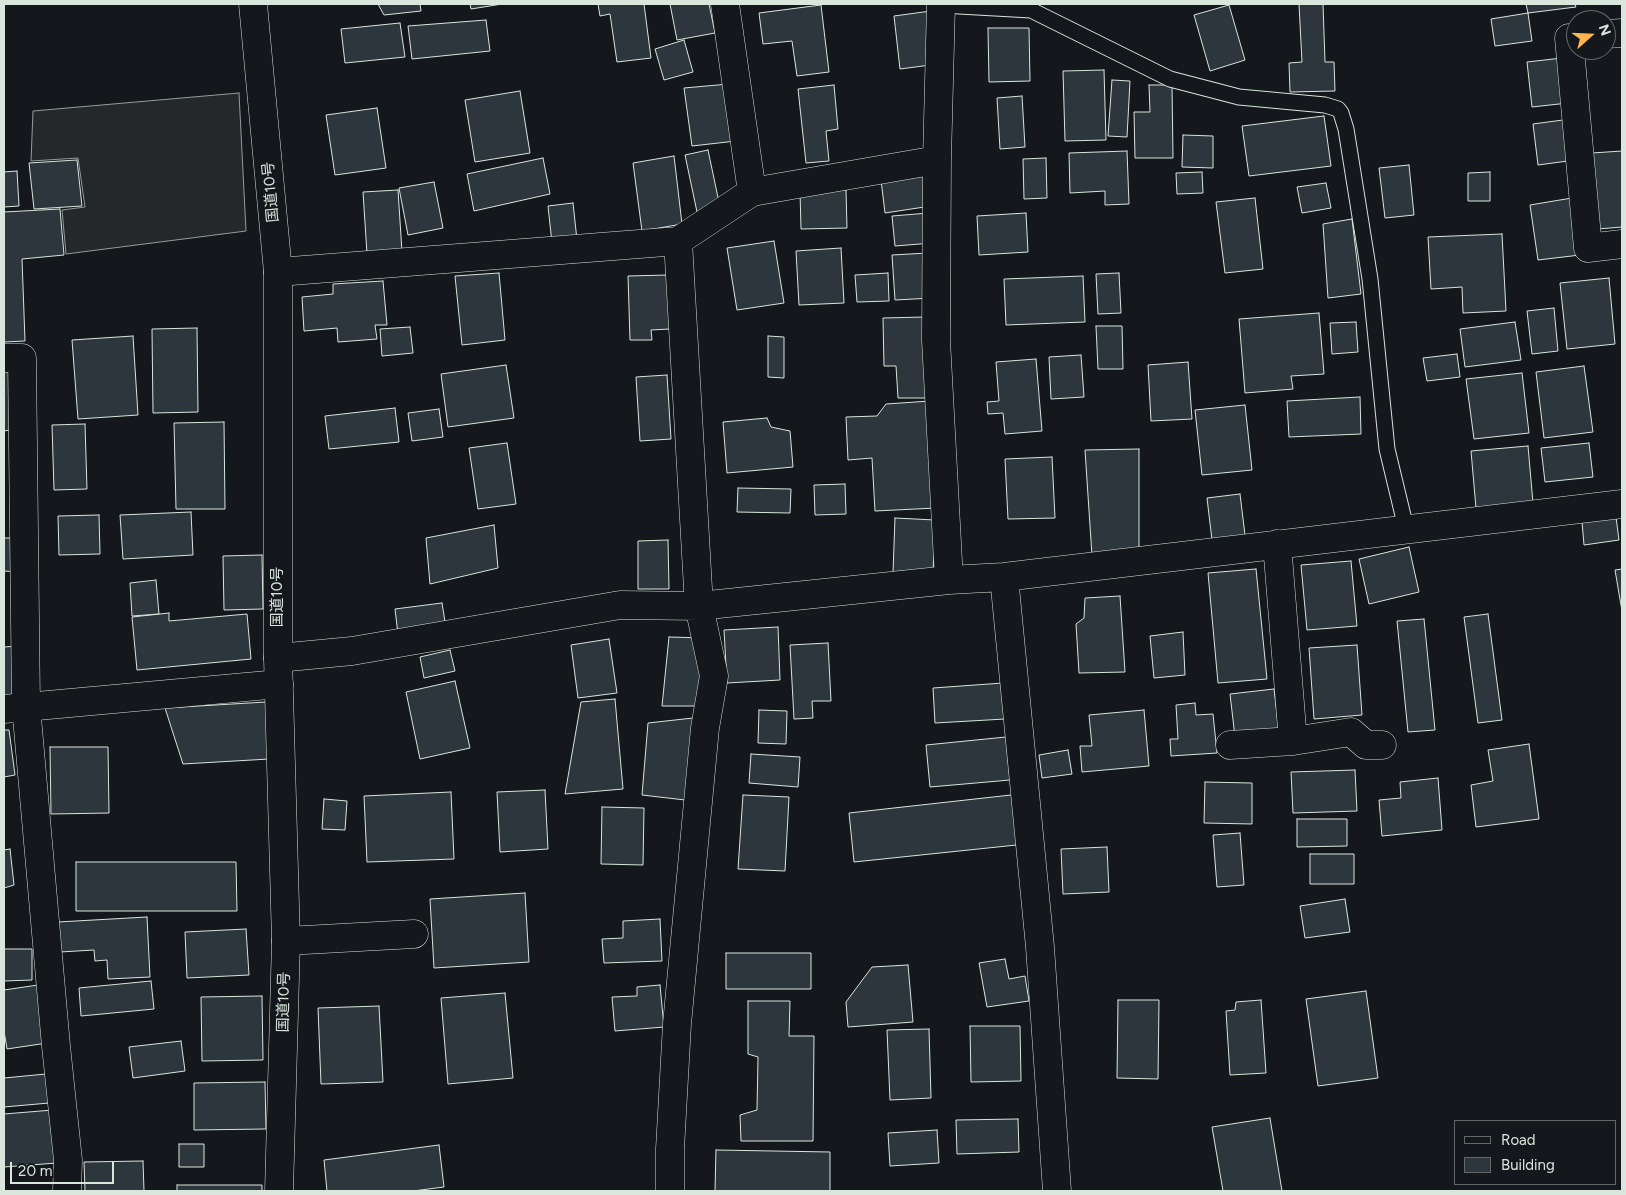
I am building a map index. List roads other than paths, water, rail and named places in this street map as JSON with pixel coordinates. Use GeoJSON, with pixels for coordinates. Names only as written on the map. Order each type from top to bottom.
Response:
{"type":"FeatureCollection","features":[{"type":"Feature","properties":{"kind":"main road","name":"国道10号"},"geometry":{"type":"LineString","coordinates":[[253,4],[278,272],[278,671],[286,941],[279,1191]]}},
{"type":"Feature","properties":{"kind":"main road"},"geometry":{"type":"LineString","coordinates":[[725,4],[752,192]]}},
{"type":"Feature","properties":{"kind":"main road"},"geometry":{"type":"LineString","coordinates":[[941,4],[937,160],[936,340],[949,580]]}},
{"type":"Feature","properties":{"kind":"main road"},"geometry":{"type":"LineString","coordinates":[[1571,60],[1588,248],[1622,244]]}},
{"type":"Feature","properties":{"kind":"main road"},"geometry":{"type":"LineString","coordinates":[[278,272],[678,241],[752,192],[937,160]]}},
{"type":"Feature","properties":{"kind":"main road"},"geometry":{"type":"LineString","coordinates":[[670,1191],[670,1149],[677,1024],[705,728],[714,676],[699,606],[678,241]]}},
{"type":"Feature","properties":{"kind":"main road"},"geometry":{"type":"LineString","coordinates":[[4,358],[22,358],[15,707],[56,1046],[68,1160],[67,1191]]}},
{"type":"Feature","properties":{"kind":"main road"},"geometry":{"type":"LineString","coordinates":[[15,707],[278,671],[352,651],[620,605],[699,606],[949,580],[1004,577],[1406,528],[1622,504]]}},
{"type":"Feature","properties":{"kind":"main road"},"geometry":{"type":"LineString","coordinates":[[1277,544],[1293,742]]}},
{"type":"Feature","properties":{"kind":"main road"},"geometry":{"type":"LineString","coordinates":[[1004,577],[1040,947],[1057,1191]]}},
{"type":"Feature","properties":{"kind":"main road"},"geometry":{"type":"LineString","coordinates":[[1230,744],[1293,742],[1351,732],[1366,745],[1382,745]]}},
{"type":"Feature","properties":{"kind":"main road"},"geometry":{"type":"LineString","coordinates":[[286,941],[414,934]]}},
{"type":"Feature","properties":{"kind":"lane"},"geometry":{"type":"LineString","coordinates":[[941,4],[1031,10],[1170,78],[1239,97],[1325,105],[1338,109],[1346,128],[1370,279],[1387,448],[1406,528]]}}]}
